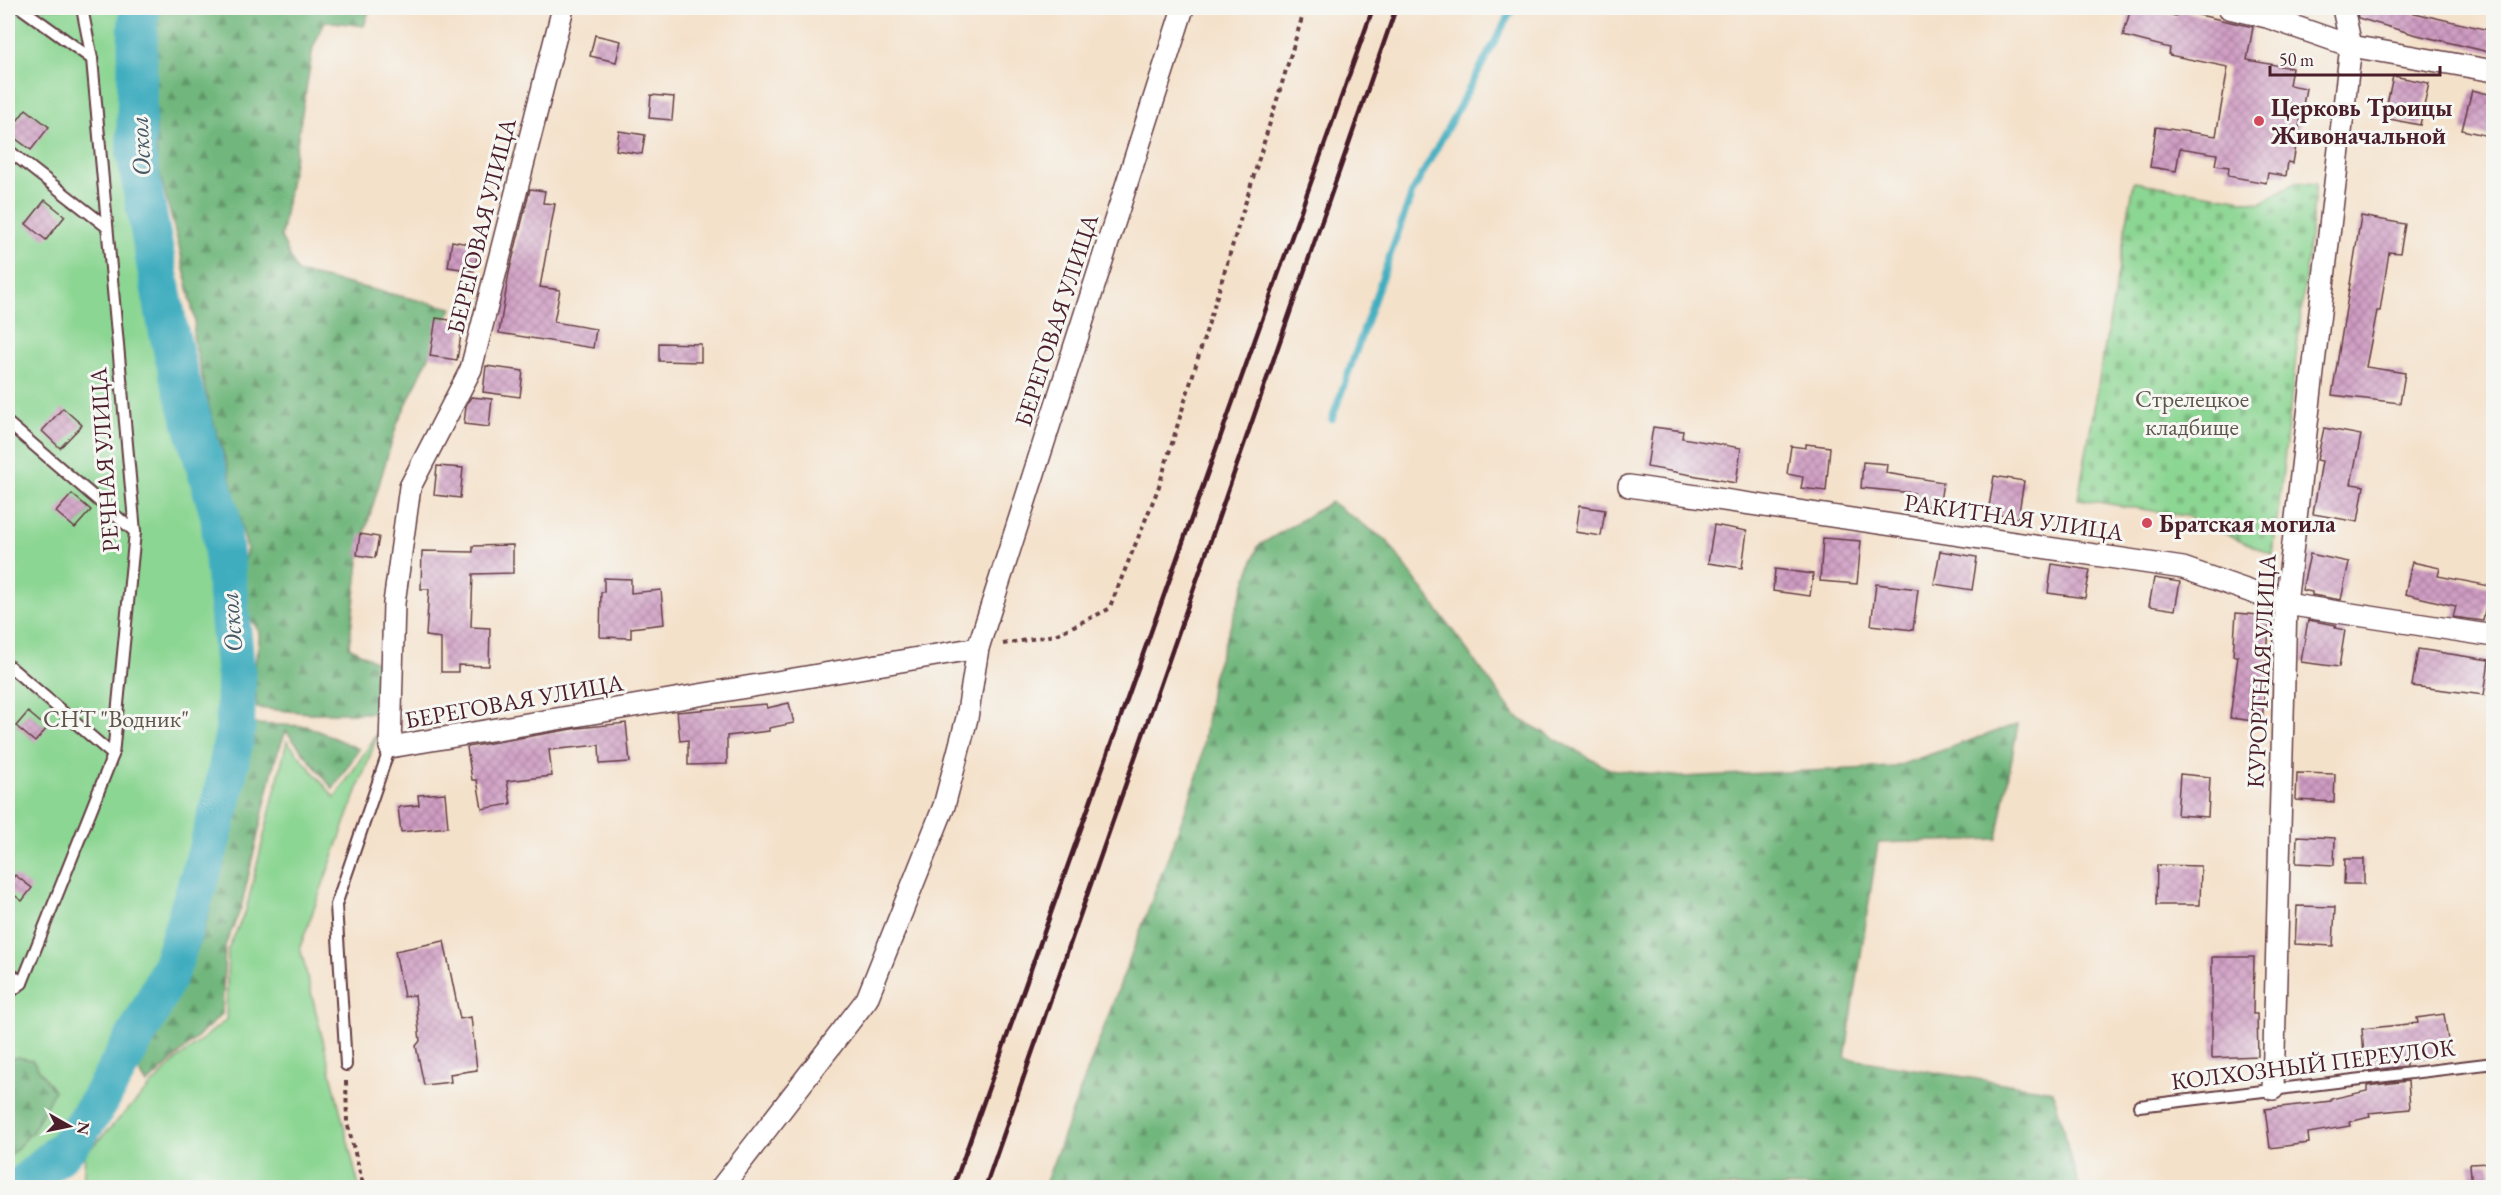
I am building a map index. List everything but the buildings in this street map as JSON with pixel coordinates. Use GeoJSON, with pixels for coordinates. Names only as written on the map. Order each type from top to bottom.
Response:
{"type":"FeatureCollection","features":[{"type":"Feature","properties":{"kind":"street","name":"БЕРЕГОВАЯ УЛИЦА"},"geometry":{"type":"LineString","coordinates":[[563,8],[471,369],[410,487],[394,603],[390,747],[978,648]]}},
{"type":"Feature","properties":{"kind":"street","name":"БЕРЕГОВАЯ УЛИЦА"},"geometry":{"type":"LineString","coordinates":[[721,1188],[867,999],[944,806],[967,718],[978,648],[1183,8]]}},
{"type":"Feature","properties":{"kind":"street"},"geometry":{"type":"LineString","coordinates":[[2229,8],[2267,16],[2351,46],[2493,71]]}},
{"type":"Feature","properties":{"kind":"street","name":"КУРОРТНАЯ УЛИЦА"},"geometry":{"type":"LineString","coordinates":[[2273,1089],[2286,604],[2351,46],[2343,8]]}},
{"type":"Feature","properties":{"kind":"street","name":"РАКИТНАЯ УЛИЦА"},"geometry":{"type":"LineString","coordinates":[[1629,486],[2183,568],[2286,604],[2493,636]]}},
{"type":"Feature","properties":{"kind":"lane"},"geometry":{"type":"LineString","coordinates":[[21,8],[92,59]]}},
{"type":"Feature","properties":{"kind":"lane","name":"РЕЧНАЯ УЛИЦА"},"geometry":{"type":"LineString","coordinates":[[22,983],[113,755],[135,532],[92,59],[82,8]]}},
{"type":"Feature","properties":{"kind":"lane"},"geometry":{"type":"LineString","coordinates":[[8,150],[107,227]]}},
{"type":"Feature","properties":{"kind":"lane"},"geometry":{"type":"LineString","coordinates":[[8,423],[135,532]]}},
{"type":"Feature","properties":{"kind":"lane"},"geometry":{"type":"LineString","coordinates":[[8,665],[113,755]]}},
{"type":"Feature","properties":{"kind":"lane"},"geometry":{"type":"LineString","coordinates":[[346,1065],[336,905],[390,747]]}},
{"type":"Feature","properties":{"kind":"lane"},"geometry":{"type":"LineString","coordinates":[[8,971],[22,983],[8,994]]}},
{"type":"Feature","properties":{"kind":"lane","name":"КОЛХОЗНЫЙ ПЕРЕУЛОК"},"geometry":{"type":"LineString","coordinates":[[2139,1106],[2493,1063]]}},
{"type":"Feature","properties":{"kind":"path"},"geometry":{"type":"LineString","coordinates":[[978,648],[1056,635],[1109,609],[1158,489],[1305,8]]}},
{"type":"Feature","properties":{"kind":"path"},"geometry":{"type":"LineString","coordinates":[[346,1065],[346,1122],[366,1188]]}},
{"type":"Feature","properties":{"kind":"green space","name":"СНТ \"Водник\""},"geometry":{"type":"Polygon","coordinates":[[[8,8],[134,8],[129,66],[128,153],[159,330],[172,381],[193,444],[210,515],[216,566],[225,727],[216,788],[165,957],[144,1003],[66,1138],[8,1187],[8,8]]]}},
{"type":"Feature","properties":{"kind":"green space"},"geometry":{"type":"Polygon","coordinates":[[[158,8],[370,8],[364,26],[325,21],[313,48],[281,237],[297,272],[452,308],[397,424],[361,545],[349,647],[378,663],[376,713],[309,713],[257,708],[254,670],[260,636],[256,626],[243,611],[242,568],[247,549],[227,465],[209,407],[193,336],[195,321],[180,250],[157,163],[153,33],[158,8]]]}},
{"type":"Feature","properties":{"kind":"green space","name":"Стрелецкое кладбище"},"geometry":{"type":"Polygon","coordinates":[[[2134,182],[2261,203],[2296,182],[2316,184],[2273,555],[2186,516],[2078,499],[2134,182]]]}},
{"type":"Feature","properties":{"kind":"green space"},"geometry":{"type":"Polygon","coordinates":[[[1331,502],[1387,541],[1516,717],[1609,769],[1682,777],[1894,767],[2018,724],[1997,839],[1878,843],[1845,1058],[2053,1091],[2079,1187],[1044,1187],[1189,801],[1200,767],[1212,679],[1258,546],[1331,502]]]}},
{"type":"Feature","properties":{"kind":"green space"},"geometry":{"type":"Polygon","coordinates":[[[249,724],[307,726],[359,749],[333,789],[286,731],[275,760],[241,908],[225,946],[222,1014],[147,1084],[133,1061],[154,1036],[173,1007],[201,937],[222,863],[249,742],[249,724]]]}},
{"type":"Feature","properties":{"kind":"green space"},"geometry":{"type":"Polygon","coordinates":[[[379,731],[300,947],[359,1187],[83,1187],[85,1154],[175,1061],[226,1020],[228,949],[246,910],[287,741],[335,798],[379,731]]]}},
{"type":"Feature","properties":{"kind":"green space"},"geometry":{"type":"Polygon","coordinates":[[[18,1057],[32,1060],[54,1091],[33,1131],[8,1158],[8,1059],[18,1057]]]}},
{"type":"Feature","properties":{"kind":"waterway","name":"Оскол"},"geometry":{"type":"LineString","coordinates":[[20,1188],[68,1146],[94,1110],[150,1011],[172,965],[208,850],[224,790],[235,731],[236,678],[220,515],[180,379],[168,329],[136,153],[140,8]]}},
{"type":"Feature","properties":{"kind":"waterway"},"geometry":{"type":"LineString","coordinates":[[1332,419],[1412,193],[1513,8]]}},
{"type":"Feature","properties":{"kind":"railway"},"geometry":{"type":"LineString","coordinates":[[953,1188],[1373,8]]}},
{"type":"Feature","properties":{"kind":"railway"},"geometry":{"type":"LineString","coordinates":[[985,1188],[1396,8]]}},
{"type":"Feature","properties":{"kind":"place","name":"Церковь Троицы Живоначальной"},"geometry":{"type":"Point","coordinates":[2259,121]}},
{"type":"Feature","properties":{"kind":"place","name":"Братская могила"},"geometry":{"type":"Point","coordinates":[2147,523]}}]}
